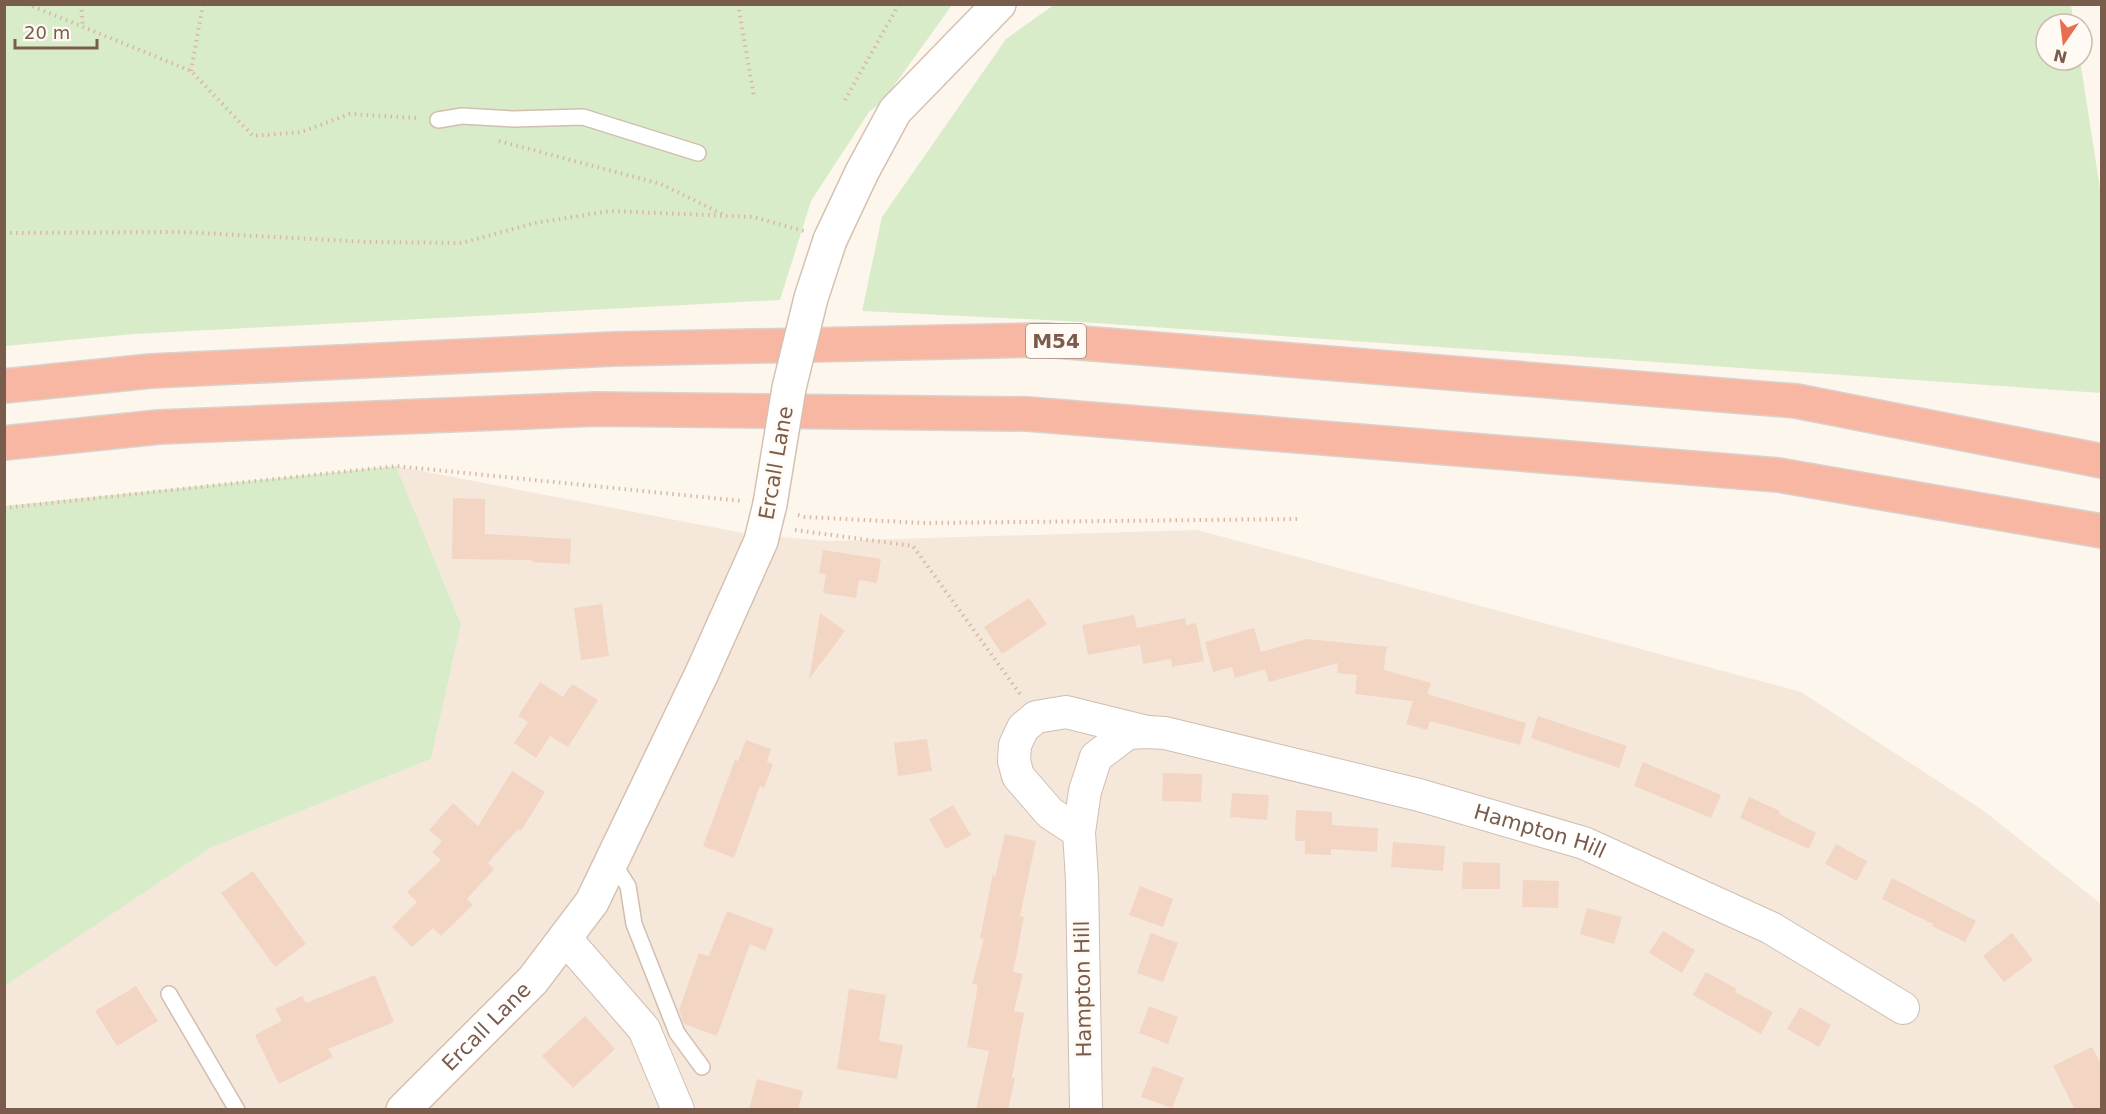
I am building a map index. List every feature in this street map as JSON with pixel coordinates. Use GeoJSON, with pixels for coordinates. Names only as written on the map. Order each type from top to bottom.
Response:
{"type":"FeatureCollection","features":[{"type":"Feature","properties":{"kind":"highway","name":"M54"},"geometry":{"type":"LineString","coordinates":[[4,386],[151,371],[591,350],[1044,340],[1796,401],[2102,461]]}},
{"type":"Feature","properties":{"kind":"highway"},"geometry":{"type":"LineString","coordinates":[[4,444],[159,427],[596,409],[1027,414],[1778,475],[2102,531]]}},
{"type":"Feature","properties":{"kind":"street","name":"Ercall Lane"},"geometry":{"type":"LineString","coordinates":[[404,1110],[533,980],[592,902],[706,663],[761,541],[789,388],[811,298],[830,240],[862,172],[895,111],[999,4]]}},
{"type":"Feature","properties":{"kind":"street","name":"Hampton Hill"},"geometry":{"type":"LineString","coordinates":[[1036,717],[1066,712],[1147,732]]}},
{"type":"Feature","properties":{"kind":"street"},"geometry":{"type":"LineString","coordinates":[[1036,717],[1023,728],[1015,745],[1014,761],[1018,776],[1050,813],[1079,832]]}},
{"type":"Feature","properties":{"kind":"street","name":"Hampton Hill"},"geometry":{"type":"LineString","coordinates":[[1086,1110],[1079,832],[1085,791],[1096,757],[1128,733],[1165,733],[1419,795],[1584,843],[1771,928],[1903,1008]]}},
{"type":"Feature","properties":{"kind":"street"},"geometry":{"type":"LineString","coordinates":[[565,938],[644,1029],[678,1110]]}},
{"type":"Feature","properties":{"kind":"lane"},"geometry":{"type":"LineString","coordinates":[[438,120],[462,116],[513,119],[583,117],[698,153]]}},
{"type":"Feature","properties":{"kind":"lane"},"geometry":{"type":"LineString","coordinates":[[612,861],[628,886],[634,924],[677,1033],[702,1066]]}},
{"type":"Feature","properties":{"kind":"lane"},"geometry":{"type":"LineString","coordinates":[[170,994],[237,1110]]}},
{"type":"Feature","properties":{"kind":"path"},"geometry":{"type":"LineString","coordinates":[[27,4],[191,71],[253,136],[301,132],[350,114],[438,120]]}},
{"type":"Feature","properties":{"kind":"path"},"geometry":{"type":"LineString","coordinates":[[81,4],[83,28]]}},
{"type":"Feature","properties":{"kind":"path"},"geometry":{"type":"LineString","coordinates":[[191,71],[203,4]]}},
{"type":"Feature","properties":{"kind":"path"},"geometry":{"type":"LineString","coordinates":[[738,4],[754,97]]}},
{"type":"Feature","properties":{"kind":"path"},"geometry":{"type":"LineString","coordinates":[[845,100],[899,4]]}},
{"type":"Feature","properties":{"kind":"path"},"geometry":{"type":"LineString","coordinates":[[498,140],[662,184],[727,217]]}},
{"type":"Feature","properties":{"kind":"path"},"geometry":{"type":"LineString","coordinates":[[4,234],[181,232],[367,242],[462,243],[535,223],[610,211],[753,217],[788,225],[830,240]]}},
{"type":"Feature","properties":{"kind":"path"},"geometry":{"type":"LineString","coordinates":[[4,508],[396,466],[767,515],[913,546],[1036,717]]}},
{"type":"Feature","properties":{"kind":"path"},"geometry":{"type":"LineString","coordinates":[[767,515],[923,523],[1298,519]]}},
{"type":"Feature","properties":{"kind":"shaded area"},"geometry":{"type":"Polygon","coordinates":[[[396,466],[743,533],[828,541],[1197,530],[1801,692],[1984,811],[2101,904],[2101,1109],[5,1110],[5,986],[212,847],[431,759],[461,624],[396,466]]]}},
{"type":"Feature","properties":{"kind":"green space"},"geometry":{"type":"Polygon","coordinates":[[[1055,4],[2071,5],[2072,12],[2034,12],[2034,72],[2082,72],[2101,195],[2101,393],[1066,321],[862,311],[882,217],[1006,39],[1055,4]]]}},
{"type":"Feature","properties":{"kind":"green space"},"geometry":{"type":"Polygon","coordinates":[[[5,5],[952,5],[883,101],[869,112],[811,201],[780,300],[134,334],[5,346],[5,5]]]}},
{"type":"Feature","properties":{"kind":"green space"},"geometry":{"type":"Polygon","coordinates":[[[396,466],[461,624],[431,759],[212,847],[5,986],[5,506],[396,466]]]}},
{"type":"Feature","properties":{"kind":"building"},"geometry":{"type":"Polygon","coordinates":[[[453,498],[485,499],[485,534],[571,539],[570,564],[532,562],[532,560],[452,559],[453,498]]]}},
{"type":"Feature","properties":{"kind":"building"},"geometry":{"type":"Polygon","coordinates":[[[823,550],[881,559],[877,583],[859,580],[856,598],[823,593],[826,575],[819,573],[823,550]]]}},
{"type":"Feature","properties":{"kind":"building"},"geometry":{"type":"Polygon","coordinates":[[[1029,598],[1047,624],[1002,654],[984,627],[1029,598]]]}},
{"type":"Feature","properties":{"kind":"building"},"geometry":{"type":"Polygon","coordinates":[[[602,604],[609,656],[581,660],[574,608],[602,604]]]}},
{"type":"Feature","properties":{"kind":"building"},"geometry":{"type":"Polygon","coordinates":[[[820,613],[845,631],[809,679],[820,613]]]}},
{"type":"Feature","properties":{"kind":"building"},"geometry":{"type":"Polygon","coordinates":[[[1134,615],[1137,628],[1185,618],[1186,625],[1196,623],[1204,661],[1172,667],[1171,659],[1143,664],[1140,645],[1088,655],[1082,625],[1134,615]]]}},
{"type":"Feature","properties":{"kind":"building"},"geometry":{"type":"Polygon","coordinates":[[[1254,628],[1261,652],[1307,639],[1389,647],[1386,649],[1384,670],[1431,683],[1427,694],[1526,723],[1520,745],[1430,721],[1427,730],[1406,724],[1413,701],[1355,694],[1357,675],[1337,673],[1338,663],[1269,682],[1265,669],[1235,678],[1232,667],[1213,672],[1205,642],[1254,628]]]}},
{"type":"Feature","properties":{"kind":"building"},"geometry":{"type":"Polygon","coordinates":[[[540,682],[563,697],[572,684],[598,700],[568,747],[550,736],[536,758],[514,743],[528,722],[518,716],[540,682]]]}},
{"type":"Feature","properties":{"kind":"building"},"geometry":{"type":"Polygon","coordinates":[[[1538,716],[1627,746],[1619,768],[1531,738],[1538,716]]]}},
{"type":"Feature","properties":{"kind":"building"},"geometry":{"type":"Polygon","coordinates":[[[927,739],[932,771],[898,776],[894,743],[927,739]]]}},
{"type":"Feature","properties":{"kind":"building"},"geometry":{"type":"Polygon","coordinates":[[[746,740],[771,749],[767,762],[773,764],[764,788],[760,786],[734,858],[703,846],[735,760],[738,761],[746,740]]]}},
{"type":"Feature","properties":{"kind":"building"},"geometry":{"type":"Polygon","coordinates":[[[1643,762],[1721,795],[1711,818],[1634,786],[1643,762]]]}},
{"type":"Feature","properties":{"kind":"building"},"geometry":{"type":"Polygon","coordinates":[[[512,771],[545,792],[521,831],[518,829],[488,863],[494,869],[467,899],[473,905],[441,936],[433,928],[412,947],[392,927],[417,902],[407,892],[441,860],[432,852],[442,841],[429,830],[453,803],[478,826],[512,771]]]}},
{"type":"Feature","properties":{"kind":"building"},"geometry":{"type":"Polygon","coordinates":[[[1163,773],[1202,774],[1201,802],[1162,801],[1163,773]]]}},
{"type":"Feature","properties":{"kind":"building"},"geometry":{"type":"Polygon","coordinates":[[[1232,793],[1269,795],[1267,820],[1230,817],[1232,793]]]}},
{"type":"Feature","properties":{"kind":"building"},"geometry":{"type":"Polygon","coordinates":[[[1749,797],[1780,811],[1779,814],[1816,833],[1809,849],[1740,818],[1749,797]]]}},
{"type":"Feature","properties":{"kind":"building"},"geometry":{"type":"Polygon","coordinates":[[[953,805],[971,835],[946,849],[929,819],[953,805]]]}},
{"type":"Feature","properties":{"kind":"building"},"geometry":{"type":"Polygon","coordinates":[[[1296,810],[1332,812],[1332,825],[1378,828],[1377,852],[1331,849],[1331,855],[1305,854],[1305,841],[1295,841],[1296,810]]]}},
{"type":"Feature","properties":{"kind":"building"},"geometry":{"type":"Polygon","coordinates":[[[1005,834],[1036,841],[1020,916],[1024,917],[1013,972],[1023,974],[1014,1011],[1024,1013],[1008,1110],[976,1110],[989,1051],[967,1047],[978,985],[972,984],[984,939],[980,938],[993,874],[995,877],[1005,834]]]}},
{"type":"Feature","properties":{"kind":"building"},"geometry":{"type":"Polygon","coordinates":[[[1393,842],[1445,846],[1443,871],[1391,867],[1393,842]]]}},
{"type":"Feature","properties":{"kind":"building"},"geometry":{"type":"Polygon","coordinates":[[[1836,844],[1867,861],[1857,881],[1825,864],[1836,844]]]}},
{"type":"Feature","properties":{"kind":"building"},"geometry":{"type":"Polygon","coordinates":[[[1463,862],[1500,863],[1500,889],[1462,889],[1463,862]]]}},
{"type":"Feature","properties":{"kind":"building"},"geometry":{"type":"Polygon","coordinates":[[[253,871],[306,944],[275,967],[221,893],[253,871]]]}},
{"type":"Feature","properties":{"kind":"building"},"geometry":{"type":"Polygon","coordinates":[[[1892,878],[1976,921],[1965,942],[1882,899],[1892,878]]]}},
{"type":"Feature","properties":{"kind":"building"},"geometry":{"type":"Polygon","coordinates":[[[1523,880],[1559,881],[1558,908],[1522,907],[1523,880]]]}},
{"type":"Feature","properties":{"kind":"building"},"geometry":{"type":"Polygon","coordinates":[[[1140,886],[1173,899],[1163,927],[1129,915],[1140,886]]]}},
{"type":"Feature","properties":{"kind":"building"},"geometry":{"type":"Polygon","coordinates":[[[1587,908],[1622,917],[1614,944],[1580,934],[1587,908]]]}},
{"type":"Feature","properties":{"kind":"building"},"geometry":{"type":"Polygon","coordinates":[[[727,911],[774,929],[765,951],[750,944],[717,1036],[684,1024],[679,1010],[699,953],[709,956],[727,911]]]}},
{"type":"Feature","properties":{"kind":"building"},"geometry":{"type":"Polygon","coordinates":[[[1663,931],[1695,950],[1682,973],[1649,953],[1663,931]]]}},
{"type":"Feature","properties":{"kind":"building"},"geometry":{"type":"Polygon","coordinates":[[[1151,933],[1178,943],[1163,982],[1137,973],[1151,933]]]}},
{"type":"Feature","properties":{"kind":"building"},"geometry":{"type":"Polygon","coordinates":[[[2012,933],[2033,960],[2004,982],[1983,956],[2012,933]]]}},
{"type":"Feature","properties":{"kind":"building"},"geometry":{"type":"Polygon","coordinates":[[[1706,972],[1737,989],[1735,992],[1773,1012],[1761,1034],[1693,995],[1706,972]]]}},
{"type":"Feature","properties":{"kind":"building"},"geometry":{"type":"Polygon","coordinates":[[[375,975],[394,1022],[328,1049],[333,1057],[279,1084],[255,1035],[282,1021],[275,1009],[302,996],[306,1003],[375,975]]]}},
{"type":"Feature","properties":{"kind":"building"},"geometry":{"type":"Polygon","coordinates":[[[136,986],[158,1021],[117,1046],[95,1011],[136,986]]]}},
{"type":"Feature","properties":{"kind":"building"},"geometry":{"type":"Polygon","coordinates":[[[849,989],[886,995],[879,1041],[903,1045],[897,1079],[837,1069],[849,989]]]}},
{"type":"Feature","properties":{"kind":"building"},"geometry":{"type":"Polygon","coordinates":[[[1149,1006],[1178,1017],[1168,1044],[1139,1033],[1149,1006]]]}},
{"type":"Feature","properties":{"kind":"building"},"geometry":{"type":"Polygon","coordinates":[[[1800,1007],[1831,1025],[1819,1047],[1787,1029],[1800,1007]]]}},
{"type":"Feature","properties":{"kind":"building"},"geometry":{"type":"Polygon","coordinates":[[[585,1016],[615,1049],[573,1088],[542,1056],[585,1016]]]}},
{"type":"Feature","properties":{"kind":"building"},"geometry":{"type":"Polygon","coordinates":[[[2092,1047],[2102,1066],[2102,1110],[2075,1110],[2053,1066],[2092,1047]]]}},
{"type":"Feature","properties":{"kind":"building"},"geometry":{"type":"Polygon","coordinates":[[[1153,1066],[1184,1078],[1172,1108],[1141,1097],[1153,1066]]]}},
{"type":"Feature","properties":{"kind":"building"},"geometry":{"type":"Polygon","coordinates":[[[757,1079],[803,1091],[798,1110],[749,1110],[757,1079]]]}}]}
